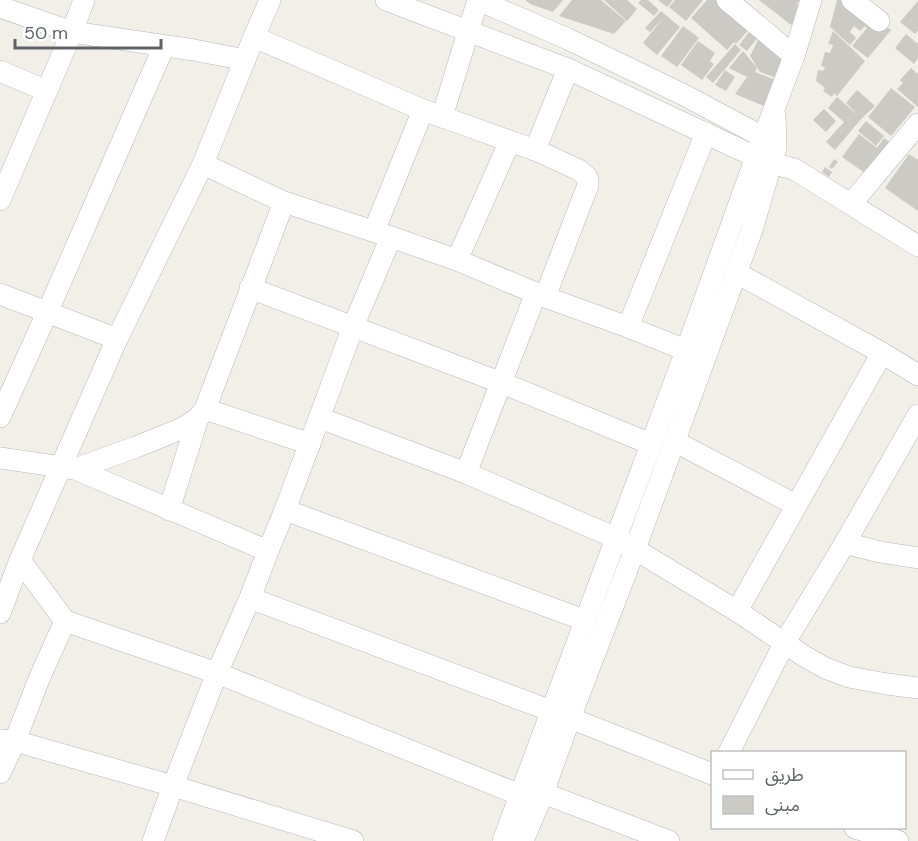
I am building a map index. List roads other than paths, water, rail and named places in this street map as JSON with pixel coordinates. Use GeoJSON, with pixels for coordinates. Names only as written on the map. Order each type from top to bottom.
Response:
{"type":"FeatureCollection","features":[{"type":"Feature","properties":{"kind":"street"},"geometry":{"type":"LineString","coordinates":[[0,200],[8,159],[47,91],[84,0]]}},
{"type":"Feature","properties":{"kind":"street"},"geometry":{"type":"LineString","coordinates":[[0,613],[20,560],[68,468],[117,339],[203,164],[270,0]]}},
{"type":"Feature","properties":{"kind":"street"},"geometry":{"type":"LineString","coordinates":[[386,0],[568,69],[706,133],[766,151]]}},
{"type":"Feature","properties":{"kind":"street"},"geometry":{"type":"LineString","coordinates":[[153,841],[217,673],[250,598],[320,418],[383,234],[468,30],[478,0],[568,39],[672,89],[794,169],[918,246]]}},
{"type":"Feature","properties":{"kind":"street"},"geometry":{"type":"LineString","coordinates":[[727,0],[794,56]]}},
{"type":"Feature","properties":{"kind":"street"},"geometry":{"type":"LineString","coordinates":[[523,841],[543,793],[584,620],[651,444],[736,273],[758,211],[766,151],[775,110],[811,0]]}},
{"type":"Feature","properties":{"kind":"street"},"geometry":{"type":"LineString","coordinates":[[852,0],[879,21]]}},
{"type":"Feature","properties":{"kind":"street"},"geometry":{"type":"LineString","coordinates":[[0,7],[72,32],[245,60]]}},
{"type":"Feature","properties":{"kind":"street"},"geometry":{"type":"LineString","coordinates":[[254,37],[433,113],[535,150],[587,177],[588,181],[466,473]]}},
{"type":"Feature","properties":{"kind":"street"},"geometry":{"type":"LineString","coordinates":[[0,417],[164,46]]}},
{"type":"Feature","properties":{"kind":"street"},"geometry":{"type":"LineString","coordinates":[[535,150],[568,69]]}},
{"type":"Feature","properties":{"kind":"street"},"geometry":{"type":"LineString","coordinates":[[0,71],[47,91]]}},
{"type":"Feature","properties":{"kind":"street"},"geometry":{"type":"LineString","coordinates":[[851,204],[918,124]]}},
{"type":"Feature","properties":{"kind":"street"},"geometry":{"type":"LineString","coordinates":[[628,327],[706,133]]}},
{"type":"Feature","properties":{"kind":"street"},"geometry":{"type":"LineString","coordinates":[[457,260],[510,141]]}},
{"type":"Feature","properties":{"kind":"street"},"geometry":{"type":"LineString","coordinates":[[503,841],[520,795],[560,715],[635,549],[674,441],[695,354],[766,151]]}},
{"type":"Feature","properties":{"kind":"street"},"geometry":{"type":"LineString","coordinates":[[203,164],[284,202],[457,260],[695,354]]}},
{"type":"Feature","properties":{"kind":"street"},"geometry":{"type":"LineString","coordinates":[[169,510],[201,414],[284,202]]}},
{"type":"Feature","properties":{"kind":"street"},"geometry":{"type":"LineString","coordinates":[[736,273],[918,375]]}},
{"type":"Feature","properties":{"kind":"street"},"geometry":{"type":"LineString","coordinates":[[250,288],[502,384],[651,444]]}},
{"type":"Feature","properties":{"kind":"street"},"geometry":{"type":"LineString","coordinates":[[0,294],[117,339]]}},
{"type":"Feature","properties":{"kind":"street"},"geometry":{"type":"LineString","coordinates":[[737,611],[882,353]]}},
{"type":"Feature","properties":{"kind":"street"},"geometry":{"type":"LineString","coordinates":[[68,468],[165,436],[183,428],[201,414]]}},
{"type":"Feature","properties":{"kind":"street"},"geometry":{"type":"LineString","coordinates":[[201,414],[310,444]]}},
{"type":"Feature","properties":{"kind":"street"},"geometry":{"type":"LineString","coordinates":[[730,751],[785,642],[918,415]]}},
{"type":"Feature","properties":{"kind":"street"},"geometry":{"type":"LineString","coordinates":[[320,418],[466,473],[616,538],[737,611],[815,663],[835,672],[873,682],[918,688]]}},
{"type":"Feature","properties":{"kind":"street"},"geometry":{"type":"LineString","coordinates":[[674,441],[796,505]]}},
{"type":"Feature","properties":{"kind":"street"},"geometry":{"type":"LineString","coordinates":[[0,458],[68,468],[268,551]]}},
{"type":"Feature","properties":{"kind":"street"},"geometry":{"type":"LineString","coordinates":[[285,510],[584,620]]}},
{"type":"Feature","properties":{"kind":"street"},"geometry":{"type":"LineString","coordinates":[[844,543],[918,558]]}},
{"type":"Feature","properties":{"kind":"street"},"geometry":{"type":"LineString","coordinates":[[20,560],[64,621],[217,673],[520,795]]}},
{"type":"Feature","properties":{"kind":"street"},"geometry":{"type":"LineString","coordinates":[[250,598],[711,774]]}},
{"type":"Feature","properties":{"kind":"street"},"geometry":{"type":"LineString","coordinates":[[0,772],[8,741],[39,679],[64,621]]}},
{"type":"Feature","properties":{"kind":"street"},"geometry":{"type":"LineString","coordinates":[[8,741],[173,786],[353,841]]}},
{"type":"Feature","properties":{"kind":"street"},"geometry":{"type":"LineString","coordinates":[[543,793],[669,841]]}},
{"type":"Feature","properties":{"kind":"street"},"geometry":{"type":"LineString","coordinates":[[858,829],[898,841]]}}]}
